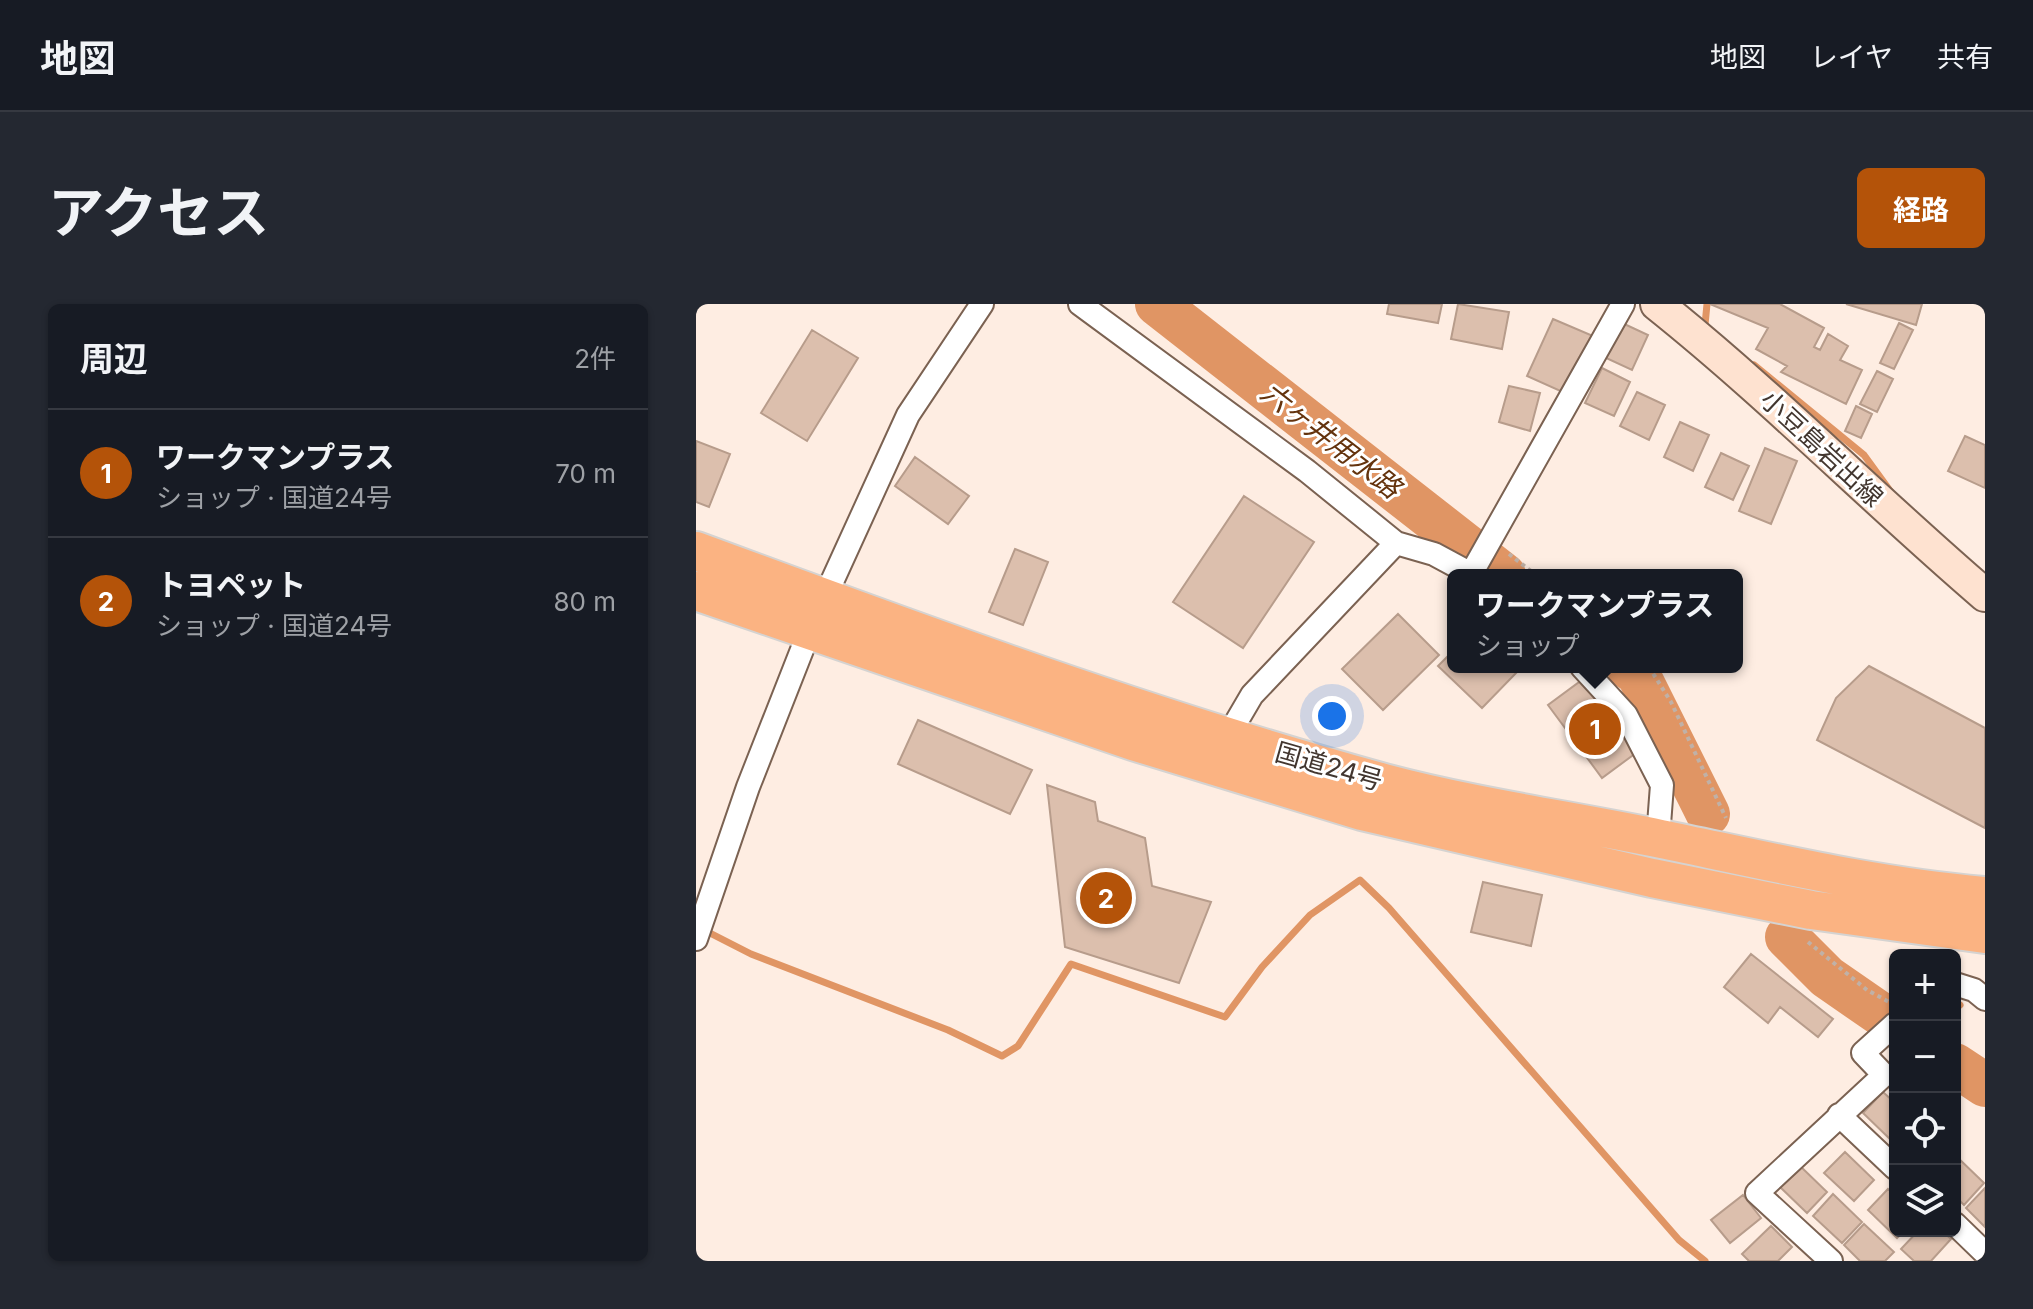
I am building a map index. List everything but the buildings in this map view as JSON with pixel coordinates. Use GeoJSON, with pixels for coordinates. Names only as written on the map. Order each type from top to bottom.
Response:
{"type":"FeatureCollection","features":[{"type":"Feature","properties":{"kind":"highway","name":"国道24号"},"geometry":{"type":"LineString","coordinates":[[696,551],[937,640],[1228,736],[1387,783],[1930,891],[1985,896]]}},
{"type":"Feature","properties":{"kind":"highway","name":"国道24号"},"geometry":{"type":"LineString","coordinates":[[696,591],[1133,741],[1362,811],[1652,878],[1811,910],[1985,934]]}},
{"type":"Feature","properties":{"kind":"main road","name":"小豆島岩出線"},"geometry":{"type":"LineString","coordinates":[[1657,304],[1735,366],[1907,528],[1985,595]]}},
{"type":"Feature","properties":{"kind":"street"},"geometry":{"type":"LineString","coordinates":[[696,939],[748,787],[824,598],[908,415],[982,304]]}},
{"type":"Feature","properties":{"kind":"street"},"geometry":{"type":"LineString","coordinates":[[1080,304],[1307,471],[1396,543],[1434,554],[1462,569]]}},
{"type":"Feature","properties":{"kind":"street"},"geometry":{"type":"LineString","coordinates":[[1475,569],[1623,304]]}},
{"type":"Feature","properties":{"kind":"street"},"geometry":{"type":"LineString","coordinates":[[1228,736],[1252,695],[1396,543]]}},
{"type":"Feature","properties":{"kind":"street"},"geometry":{"type":"LineString","coordinates":[[1588,673],[1626,715],[1662,785],[1658,838]]}},
{"type":"Feature","properties":{"kind":"street"},"geometry":{"type":"LineString","coordinates":[[1961,986],[1974,990],[1985,999]]}},
{"type":"Feature","properties":{"kind":"street"},"geometry":{"type":"LineString","coordinates":[[1831,1261],[1757,1193],[1884,1075],[1863,1053],[1889,1029]]}},
{"type":"Feature","properties":{"kind":"street"},"geometry":{"type":"LineString","coordinates":[[1839,1115],[1892,1165]]}},
{"type":"Feature","properties":{"kind":"street"},"geometry":{"type":"LineString","coordinates":[[1961,1230],[1985,1253]]}},
{"type":"Feature","properties":{"kind":"path"},"geometry":{"type":"LineString","coordinates":[[1491,540],[1528,569]]}},
{"type":"Feature","properties":{"kind":"path"},"geometry":{"type":"LineString","coordinates":[[1653,673],[1671,702],[1726,818]]}},
{"type":"Feature","properties":{"kind":"path"},"geometry":{"type":"LineString","coordinates":[[1800,935],[1820,955],[1867,990],[1889,1002]]}},
{"type":"Feature","properties":{"kind":"waterway","name":"六ヶ井用水路"},"geometry":{"type":"LineString","coordinates":[[1157,304],[1496,569]]}},
{"type":"Feature","properties":{"kind":"waterway"},"geometry":{"type":"LineString","coordinates":[[1707,304],[1705,325],[1710,330]]}},
{"type":"Feature","properties":{"kind":"waterway"},"geometry":{"type":"LineString","coordinates":[[1754,365],[1864,455],[1891,492]]}},
{"type":"Feature","properties":{"kind":"waterway","name":"六ヶ井用水路"},"geometry":{"type":"LineString","coordinates":[[1637,673],[1708,814]]}},
{"type":"Feature","properties":{"kind":"waterway"},"geometry":{"type":"LineString","coordinates":[[702,929],[751,954],[948,1030],[1002,1056],[1018,1046],[1071,964],[1225,1017],[1262,967],[1310,915],[1360,880],[1389,908],[1679,1240],[1705,1261]]}},
{"type":"Feature","properties":{"kind":"waterway","name":"六ヶ井用水路"},"geometry":{"type":"LineString","coordinates":[[1787,937],[1827,977],[1891,1021]]}},
{"type":"Feature","properties":{"kind":"waterway","name":"六ヶ井用水路"},"geometry":{"type":"LineString","coordinates":[[1961,1069],[1985,1085]]}},
{"type":"Feature","properties":{"kind":"place","name":"ワークマンプラス"},"geometry":{"type":"Point","coordinates":[1595,729]}},
{"type":"Feature","properties":{"kind":"place","name":"トヨペット"},"geometry":{"type":"Point","coordinates":[1106,898]}}]}
